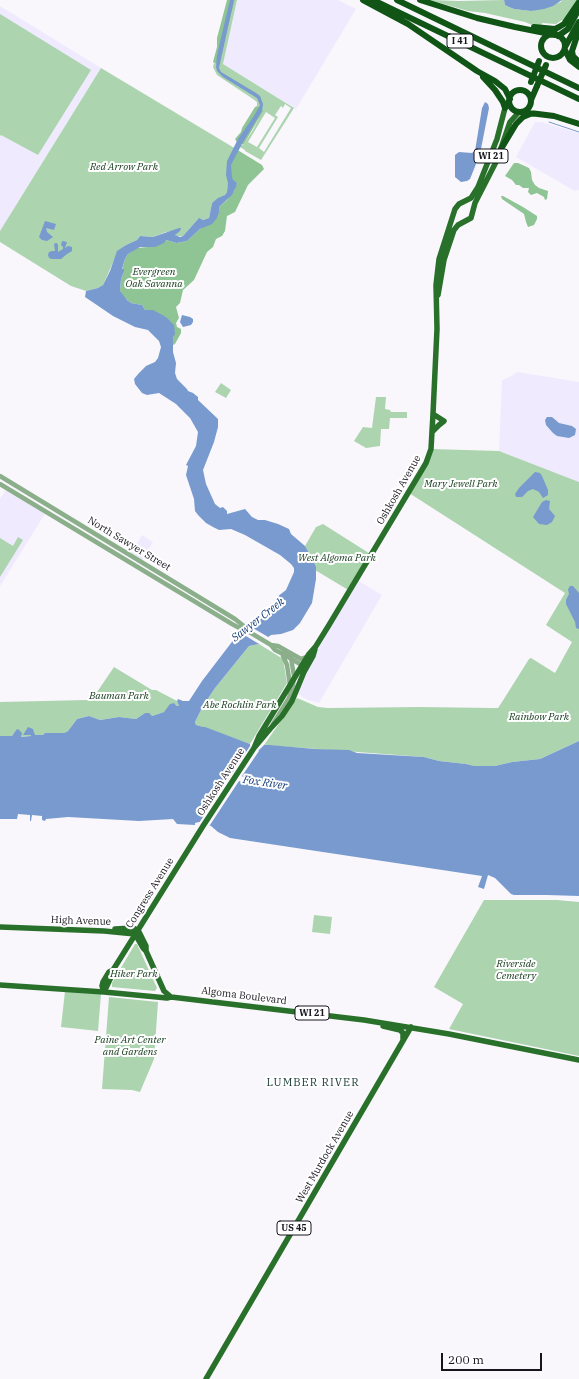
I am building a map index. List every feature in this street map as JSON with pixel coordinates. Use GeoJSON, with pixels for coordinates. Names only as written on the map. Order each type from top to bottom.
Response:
{"type":"FeatureCollection","features":[{"type":"Feature","properties":{"kind":"highway"},"geometry":{"type":"LineString","coordinates":[[363,0],[408,24],[480,73],[495,90],[504,103],[505,108]]}},
{"type":"Feature","properties":{"kind":"highway","name":"I 41"},"geometry":{"type":"LineString","coordinates":[[373,0],[579,99]]}},
{"type":"Feature","properties":{"kind":"highway","name":"I 41"},"geometry":{"type":"LineString","coordinates":[[397,0],[579,88]]}},
{"type":"Feature","properties":{"kind":"highway"},"geometry":{"type":"LineString","coordinates":[[420,0],[477,18],[556,35],[563,40],[570,60],[579,67]]}},
{"type":"Feature","properties":{"kind":"highway"},"geometry":{"type":"LineString","coordinates":[[512,26],[555,29],[564,24],[579,2]]}},
{"type":"Feature","properties":{"kind":"highway"},"geometry":{"type":"LineString","coordinates":[[509,100],[514,93],[531,82],[539,61],[543,40],[548,36],[556,35],[568,29],[579,9]]}},
{"type":"Feature","properties":{"kind":"highway"},"geometry":{"type":"LineString","coordinates":[[542,50],[545,55],[553,58],[559,57],[579,22]]}},
{"type":"Feature","properties":{"kind":"highway"},"geometry":{"type":"LineString","coordinates":[[579,30],[572,51],[573,56],[579,62]]}},
{"type":"Feature","properties":{"kind":"highway"},"geometry":{"type":"LineString","coordinates":[[520,112],[530,107],[531,100],[546,65],[553,58]]}},
{"type":"Feature","properties":{"kind":"highway"},"geometry":{"type":"LineString","coordinates":[[480,73],[503,86],[507,91],[513,110],[559,118],[579,124]]}},
{"type":"Feature","properties":{"kind":"highway"},"geometry":{"type":"LineString","coordinates":[[520,90],[526,92],[531,100]]}},
{"type":"Feature","properties":{"kind":"highway"},"geometry":{"type":"LineString","coordinates":[[501,149],[516,124],[523,117],[530,114]]}},
{"type":"Feature","properties":{"kind":"main road","name":"WI 21"},"geometry":{"type":"LineString","coordinates":[[462,203],[472,198],[478,187],[497,139],[505,108],[509,100]]}},
{"type":"Feature","properties":{"kind":"main road","name":"WI 21"},"geometry":{"type":"LineString","coordinates":[[473,210],[501,149],[510,122],[520,112]]}},
{"type":"Feature","properties":{"kind":"main road"},"geometry":{"type":"LineString","coordinates":[[462,203],[468,204],[473,210],[471,218],[465,221],[459,220],[454,212],[457,206],[462,203]]}},
{"type":"Feature","properties":{"kind":"main road","name":"Oshkosh Avenue"},"geometry":{"type":"LineString","coordinates":[[204,826],[254,748],[279,720],[292,701],[308,656],[316,646],[423,470],[430,452],[432,432],[437,330],[436,285],[439,259],[454,212]]}},
{"type":"Feature","properties":{"kind":"main road","name":"Oshkosh Avenue"},"geometry":{"type":"LineString","coordinates":[[437,299],[444,260],[455,228],[465,221]]}},
{"type":"Feature","properties":{"kind":"main road"},"geometry":{"type":"LineString","coordinates":[[432,432],[444,422],[433,414]]}},
{"type":"Feature","properties":{"kind":"main road","name":"Oshkosh Avenue"},"geometry":{"type":"LineString","coordinates":[[254,748],[259,736],[294,679],[313,656],[316,646]]}},
{"type":"Feature","properties":{"kind":"main road","name":"Congress Avenue"},"geometry":{"type":"LineString","coordinates":[[104,992],[102,986],[103,982],[109,972],[113,970],[204,826]]}},
{"type":"Feature","properties":{"kind":"main road","name":"High Avenue"},"geometry":{"type":"LineString","coordinates":[[0,927],[136,932]]}},
{"type":"Feature","properties":{"kind":"main road"},"geometry":{"type":"LineString","coordinates":[[136,932],[162,987],[171,997]]}},
{"type":"Feature","properties":{"kind":"main road","name":"Algoma Boulevard"},"geometry":{"type":"LineString","coordinates":[[0,985],[168,998],[171,997],[364,1020],[411,1027],[579,1060]]}},
{"type":"Feature","properties":{"kind":"main road"},"geometry":{"type":"LineString","coordinates":[[152,996],[159,992],[162,987]]}},
{"type":"Feature","properties":{"kind":"main road"},"geometry":{"type":"LineString","coordinates":[[364,1020],[400,1030],[403,1033],[403,1040]]}},
{"type":"Feature","properties":{"kind":"main road","name":"West Murdock Avenue"},"geometry":{"type":"LineString","coordinates":[[206,1379],[411,1027]]}},
{"type":"Feature","properties":{"kind":"street","name":"North Sawyer Street"},"geometry":{"type":"LineString","coordinates":[[0,476],[230,615],[245,627],[246,630]]}},
{"type":"Feature","properties":{"kind":"street","name":"North Sawyer Street"},"geometry":{"type":"LineString","coordinates":[[0,484],[232,624],[246,630],[271,645],[280,653],[305,664]]}},
{"type":"Feature","properties":{"kind":"street","name":"North Sawyer Street"},"geometry":{"type":"LineString","coordinates":[[271,645],[278,646],[301,659],[308,656]]}},
{"type":"Feature","properties":{"kind":"street"},"geometry":{"type":"LineString","coordinates":[[270,729],[290,695],[294,679],[291,658],[286,650]]}},
{"type":"Feature","properties":{"kind":"street"},"geometry":{"type":"LineString","coordinates":[[280,653],[286,659],[290,686]]}},
{"type":"Feature","properties":{"kind":"shaded area"},"geometry":{"type":"Polygon","coordinates":[[[237,0],[338,0],[356,9],[296,109],[223,64],[237,0]]]}},
{"type":"Feature","properties":{"kind":"shaded area"},"geometry":{"type":"Polygon","coordinates":[[[0,6],[101,68],[0,231],[0,6]]]}},
{"type":"Feature","properties":{"kind":"shaded area"},"geometry":{"type":"Polygon","coordinates":[[[535,122],[541,122],[579,133],[579,190],[575,191],[516,157],[535,122]]]}},
{"type":"Feature","properties":{"kind":"shaded area"},"geometry":{"type":"Polygon","coordinates":[[[517,372],[579,382],[579,482],[499,451],[502,380],[517,372]]]}},
{"type":"Feature","properties":{"kind":"shaded area"},"geometry":{"type":"Polygon","coordinates":[[[7,488],[46,512],[0,586],[0,499],[7,488]]]}},
{"type":"Feature","properties":{"kind":"shaded area"},"geometry":{"type":"Polygon","coordinates":[[[142,535],[153,542],[141,562],[130,556],[142,535]]]}},
{"type":"Feature","properties":{"kind":"shaded area"},"geometry":{"type":"Polygon","coordinates":[[[357,580],[382,595],[319,703],[308,700],[296,693],[304,672],[357,580]]]}},
{"type":"Feature","properties":{"kind":"green space"},"geometry":{"type":"Polygon","coordinates":[[[227,0],[235,0],[219,62],[216,64],[213,62],[217,47],[217,38],[227,0]]]}},
{"type":"Feature","properties":{"kind":"green space"},"geometry":{"type":"Polygon","coordinates":[[[235,0],[237,0],[223,64],[294,108],[261,160],[238,146],[244,144],[253,130],[259,118],[260,107],[257,106],[257,102],[253,99],[217,75],[213,67],[214,63],[216,64],[221,56],[235,0]],[[285,104],[283,108],[281,106],[275,115],[278,117],[259,148],[264,152],[291,108],[285,104]],[[266,112],[248,142],[257,147],[275,118],[266,112]]]}},
{"type":"Feature","properties":{"kind":"green space"},"geometry":{"type":"Polygon","coordinates":[[[430,0],[504,0],[505,5],[509,7],[531,11],[561,2],[562,0],[578,0],[564,21],[562,20],[556,24],[542,23],[541,26],[485,13],[468,11],[430,0]]]}},
{"type":"Feature","properties":{"kind":"green space"},"geometry":{"type":"Polygon","coordinates":[[[0,14],[91,70],[38,155],[1,135],[0,136],[0,14]]]}},
{"type":"Feature","properties":{"kind":"green space","name":"Red Arrow Park"},"geometry":{"type":"Polygon","coordinates":[[[101,68],[236,149],[227,192],[225,195],[212,203],[209,218],[203,220],[198,219],[183,236],[175,235],[176,234],[174,231],[166,232],[153,237],[140,236],[137,240],[118,251],[103,285],[86,291],[71,286],[0,242],[0,231],[101,68]]]}},
{"type":"Feature","properties":{"kind":"green space"},"geometry":{"type":"Polygon","coordinates":[[[257,106],[263,111],[244,144],[238,144],[235,139],[257,106]]]}},
{"type":"Feature","properties":{"kind":"green space","name":"Evergreen Oak Savanna"},"geometry":{"type":"Polygon","coordinates":[[[236,149],[262,165],[264,169],[248,185],[235,212],[227,216],[225,231],[222,236],[216,239],[213,247],[207,252],[194,280],[183,290],[180,303],[176,307],[179,318],[176,323],[177,327],[181,329],[181,333],[173,345],[174,336],[166,317],[145,310],[142,305],[131,303],[122,296],[120,291],[121,279],[124,272],[122,270],[125,259],[128,254],[137,248],[147,247],[166,240],[177,243],[187,241],[218,216],[219,207],[234,191],[237,183],[231,181],[227,172],[236,149]]]}},
{"type":"Feature","properties":{"kind":"green space"},"geometry":{"type":"Polygon","coordinates":[[[514,163],[518,163],[529,168],[535,185],[548,191],[547,199],[545,200],[544,197],[537,193],[531,195],[528,192],[529,188],[523,188],[516,185],[512,180],[505,176],[514,163]]]}},
{"type":"Feature","properties":{"kind":"green space"},"geometry":{"type":"Polygon","coordinates":[[[501,196],[537,216],[534,225],[528,227],[524,214],[502,199],[501,196]]]}},
{"type":"Feature","properties":{"kind":"green space"},"geometry":{"type":"Polygon","coordinates":[[[221,383],[231,390],[226,398],[215,392],[221,383]]]}},
{"type":"Feature","properties":{"kind":"green space"},"geometry":{"type":"Polygon","coordinates":[[[376,397],[386,397],[385,409],[390,410],[391,412],[407,412],[407,418],[390,418],[389,429],[381,429],[380,446],[366,448],[354,441],[363,427],[372,428],[376,397]]]}},
{"type":"Feature","properties":{"kind":"green space"},"geometry":{"type":"Polygon","coordinates":[[[431,449],[499,451],[579,482],[579,741],[540,759],[512,762],[495,766],[473,766],[439,761],[424,757],[264,745],[297,698],[318,707],[328,708],[498,708],[529,659],[531,658],[555,673],[572,642],[546,625],[565,593],[409,493],[431,449]]]}},
{"type":"Feature","properties":{"kind":"green space","name":"West Algoma Park"},"geometry":{"type":"Polygon","coordinates":[[[323,524],[372,555],[350,591],[315,570],[314,563],[305,546],[316,527],[323,524]]]}},
{"type":"Feature","properties":{"kind":"green space"},"geometry":{"type":"Polygon","coordinates":[[[18,537],[23,540],[0,577],[0,538],[13,546],[18,537]]]}},
{"type":"Feature","properties":{"kind":"green space","name":"Abe Rochlin Park"},"geometry":{"type":"Polygon","coordinates":[[[259,644],[283,659],[287,683],[250,744],[196,725],[195,722],[203,706],[215,688],[249,646],[259,644]]]}},
{"type":"Feature","properties":{"kind":"green space","name":"Bauman Park"},"geometry":{"type":"Polygon","coordinates":[[[114,667],[152,690],[156,690],[177,701],[179,706],[175,704],[164,712],[152,716],[145,713],[136,719],[119,717],[100,720],[89,716],[77,719],[68,731],[64,733],[45,733],[43,735],[34,735],[34,731],[24,735],[31,736],[20,737],[16,730],[12,736],[0,736],[0,702],[87,700],[95,695],[114,667]]]}},
{"type":"Feature","properties":{"kind":"green space","name":"Riverside Cemetery"},"geometry":{"type":"Polygon","coordinates":[[[484,900],[557,900],[579,902],[579,1056],[449,1029],[463,1004],[434,987],[484,900]]]}},
{"type":"Feature","properties":{"kind":"green space"},"geometry":{"type":"Polygon","coordinates":[[[314,915],[332,917],[330,934],[312,932],[314,915]]]}},
{"type":"Feature","properties":{"kind":"green space","name":"Hiker Park"},"geometry":{"type":"Polygon","coordinates":[[[135,944],[137,944],[157,988],[155,991],[112,987],[112,983],[135,944]]]}},
{"type":"Feature","properties":{"kind":"green space"},"geometry":{"type":"Polygon","coordinates":[[[65,991],[101,994],[98,1031],[61,1027],[65,991]]]}},
{"type":"Feature","properties":{"kind":"green space","name":"Paine Art Center and Gardens"},"geometry":{"type":"Polygon","coordinates":[[[109,997],[158,1002],[154,1059],[140,1092],[132,1090],[102,1089],[109,997]]]}},
{"type":"Feature","properties":{"kind":"water","name":"Fox River"},"geometry":{"type":"Polygon","coordinates":[[[230,0],[234,0],[219,68],[221,72],[260,96],[263,104],[262,111],[231,165],[233,180],[237,183],[236,187],[232,195],[219,207],[217,218],[212,224],[200,229],[187,241],[177,243],[166,240],[164,243],[155,247],[140,247],[128,254],[122,269],[124,269],[124,272],[121,279],[120,291],[131,303],[142,305],[145,310],[153,310],[166,317],[174,325],[175,334],[173,338],[173,352],[176,363],[175,373],[177,379],[188,391],[198,397],[198,400],[218,419],[218,427],[214,442],[203,470],[206,484],[215,504],[220,508],[223,507],[227,511],[227,514],[245,509],[252,517],[258,520],[265,520],[289,529],[291,534],[305,546],[311,556],[316,567],[316,579],[312,603],[300,623],[293,630],[281,634],[271,635],[259,644],[249,646],[215,688],[203,706],[195,722],[196,725],[250,744],[250,746],[258,751],[264,745],[349,750],[357,753],[424,757],[439,761],[474,766],[495,766],[512,762],[540,759],[579,741],[579,896],[514,895],[511,894],[495,878],[488,875],[484,889],[478,887],[482,876],[230,838],[218,832],[211,826],[199,822],[195,823],[195,825],[177,824],[173,819],[139,821],[68,817],[46,819],[45,821],[42,820],[42,816],[32,815],[30,821],[30,815],[18,814],[17,819],[0,819],[0,736],[12,736],[18,729],[22,733],[21,737],[31,736],[23,735],[28,727],[33,729],[35,735],[43,735],[45,733],[64,733],[68,731],[77,719],[89,716],[100,720],[119,717],[136,719],[145,713],[149,713],[152,716],[164,712],[170,704],[174,703],[179,706],[177,701],[178,699],[189,701],[202,681],[238,634],[257,623],[271,608],[277,597],[286,590],[294,572],[294,568],[291,564],[280,555],[245,535],[231,529],[219,530],[206,523],[198,515],[195,511],[194,499],[186,475],[188,466],[186,465],[196,446],[198,432],[190,418],[176,404],[159,393],[147,395],[142,393],[135,384],[134,379],[139,373],[146,366],[155,362],[158,358],[161,347],[159,341],[148,330],[135,327],[113,316],[85,297],[86,291],[103,285],[117,251],[137,240],[140,236],[153,237],[181,228],[175,235],[180,237],[183,236],[199,218],[203,220],[209,218],[212,203],[225,195],[227,192],[227,161],[238,139],[260,105],[257,98],[223,77],[217,71],[217,55],[230,0]]]}},
{"type":"Feature","properties":{"kind":"water"},"geometry":{"type":"Polygon","coordinates":[[[504,0],[562,0],[553,6],[531,11],[509,7],[505,5],[504,0]]]}},
{"type":"Feature","properties":{"kind":"water"},"geometry":{"type":"Polygon","coordinates":[[[485,102],[488,104],[489,108],[480,154],[470,179],[461,182],[455,177],[455,155],[459,152],[472,153],[475,151],[482,108],[485,102]]]}},
{"type":"Feature","properties":{"kind":"water"},"geometry":{"type":"Polygon","coordinates":[[[45,221],[56,224],[54,230],[46,228],[47,232],[53,237],[47,241],[42,240],[39,237],[45,221]]]}},
{"type":"Feature","properties":{"kind":"water"},"geometry":{"type":"Polygon","coordinates":[[[62,241],[67,242],[65,248],[68,246],[72,247],[72,251],[61,259],[49,258],[49,252],[55,251],[54,244],[57,243],[58,245],[58,252],[63,249],[61,245],[62,241]]]}},
{"type":"Feature","properties":{"kind":"water"},"geometry":{"type":"Polygon","coordinates":[[[182,315],[193,319],[191,325],[183,327],[180,322],[182,315]]]}},
{"type":"Feature","properties":{"kind":"water"},"geometry":{"type":"Polygon","coordinates":[[[547,417],[552,417],[559,423],[572,426],[576,429],[575,435],[569,438],[557,436],[546,425],[545,420],[547,417]]]}},
{"type":"Feature","properties":{"kind":"water"},"geometry":{"type":"Polygon","coordinates":[[[535,472],[540,473],[542,476],[548,490],[548,495],[543,498],[539,492],[533,489],[528,491],[522,497],[516,497],[515,494],[519,488],[535,472]]]}},
{"type":"Feature","properties":{"kind":"water"},"geometry":{"type":"Polygon","coordinates":[[[546,500],[550,501],[549,509],[555,516],[552,522],[547,525],[539,524],[533,517],[542,502],[546,500]]]}},
{"type":"Feature","properties":{"kind":"water"},"geometry":{"type":"Polygon","coordinates":[[[570,586],[573,586],[579,593],[579,629],[576,628],[575,622],[566,604],[569,594],[568,589],[570,586]]]}},
{"type":"Feature","properties":{"kind":"pier"},"geometry":{"type":"Polygon","coordinates":[[[251,627],[270,638],[259,644],[241,633],[251,627]]]}},
{"type":"Feature","properties":{"kind":"pier"},"geometry":{"type":"Polygon","coordinates":[[[250,746],[259,751],[242,776],[244,778],[242,782],[239,781],[208,828],[203,826],[199,823],[250,746]]]}},
{"type":"Feature","properties":{"kind":"waterway"},"geometry":{"type":"LineString","coordinates":[[549,122],[579,132]]}},
{"type":"Feature","properties":{"kind":"district","name":"LUMBER RIVER"},"geometry":{"type":"Point","coordinates":[313,1083]}},
{"type":"Feature","properties":{"kind":"park label","name":"Mary Jewell Park"},"geometry":{"type":"Point","coordinates":[461,484]}},
{"type":"Feature","properties":{"kind":"park label","name":"Rainbow Park"},"geometry":{"type":"Point","coordinates":[539,717]}},
{"type":"Feature","properties":{"kind":"water label","name":"Sawyer Creek"},"geometry":{"type":"Point","coordinates":[258,620]}}]}
